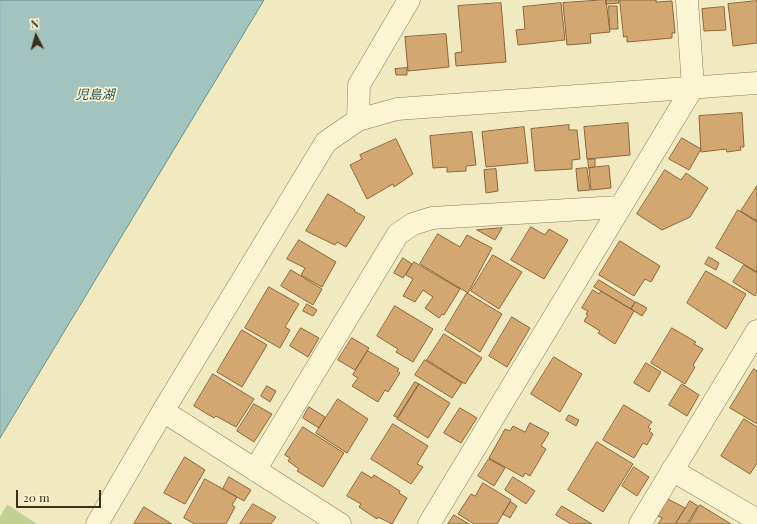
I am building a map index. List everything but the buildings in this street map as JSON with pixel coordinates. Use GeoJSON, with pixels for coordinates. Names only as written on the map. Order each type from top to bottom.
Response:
{"type":"FeatureCollection","features":[{"type":"Feature","properties":{"kind":"street"},"geometry":{"type":"LineString","coordinates":[[358,120],[359,85],[410,0]]}},
{"type":"Feature","properties":{"kind":"street"},"geometry":{"type":"LineString","coordinates":[[428,524],[693,87],[687,0]]}},
{"type":"Feature","properties":{"kind":"street"},"geometry":{"type":"LineString","coordinates":[[97,524],[163,411],[326,142],[358,120],[397,109],[757,83]]}},
{"type":"Feature","properties":{"kind":"street"},"geometry":{"type":"LineString","coordinates":[[255,470],[398,234],[413,224],[432,218],[619,207]]}},
{"type":"Feature","properties":{"kind":"street"},"geometry":{"type":"LineString","coordinates":[[640,524],[756,335]]}},
{"type":"Feature","properties":{"kind":"street"},"geometry":{"type":"LineString","coordinates":[[163,411],[340,524]]}},
{"type":"Feature","properties":{"kind":"street"},"geometry":{"type":"LineString","coordinates":[[672,470],[757,520]]}},
{"type":"Feature","properties":{"kind":"green space"},"geometry":{"type":"Polygon","coordinates":[[[7,505],[37,524],[0,524],[0,517],[7,505]]]}},
{"type":"Feature","properties":{"kind":"water","name":"児島湖"},"geometry":{"type":"Polygon","coordinates":[[[0,0],[264,0],[0,438],[0,0]]]}}]}
